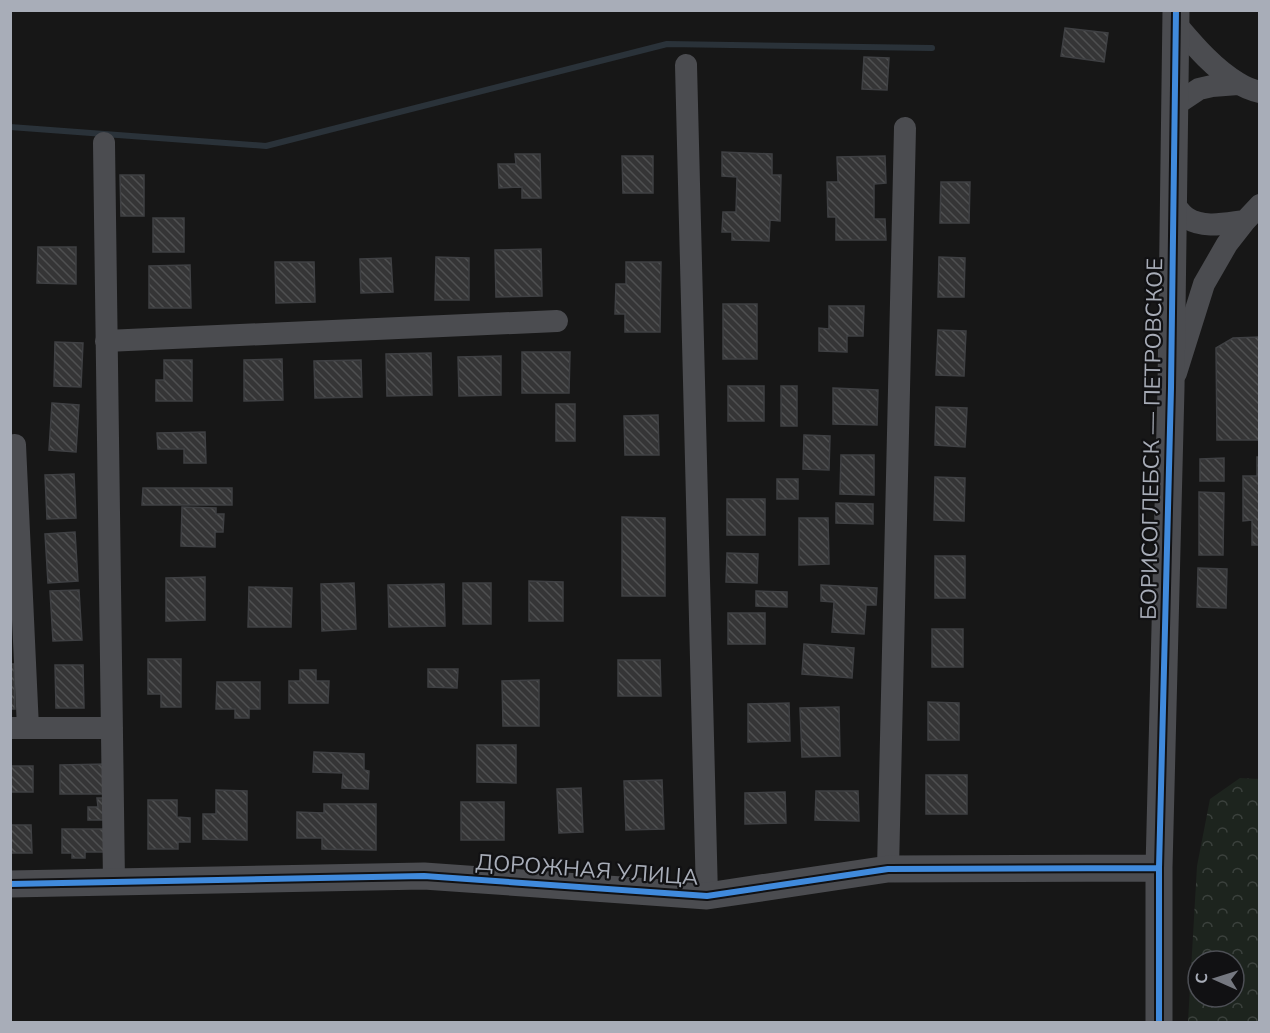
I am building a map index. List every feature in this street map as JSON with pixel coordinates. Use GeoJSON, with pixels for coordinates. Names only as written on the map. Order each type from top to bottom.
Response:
{"type":"FeatureCollection","features":[{"type":"Feature","properties":{"kind":"street"},"geometry":{"type":"LineString","coordinates":[[1176,17],[1199,50],[1215,66],[1238,84],[1260,92]]}},
{"type":"Feature","properties":{"kind":"street","name":"БОРИСОГЛЕБСК — ПЕТРОВСКОЕ"},"geometry":{"type":"LineString","coordinates":[[1159,1023],[1159,868],[1171,388],[1176,17]]}},
{"type":"Feature","properties":{"kind":"street"},"geometry":{"type":"LineString","coordinates":[[686,66],[707,896]]}},
{"type":"Feature","properties":{"kind":"street"},"geometry":{"type":"LineString","coordinates":[[1175,105],[1199,89],[1238,84]]}},
{"type":"Feature","properties":{"kind":"street"},"geometry":{"type":"LineString","coordinates":[[888,869],[905,128]]}},
{"type":"Feature","properties":{"kind":"street"},"geometry":{"type":"LineString","coordinates":[[104,143],[114,882]]}},
{"type":"Feature","properties":{"kind":"street"},"geometry":{"type":"LineString","coordinates":[[1174,204],[1187,218],[1199,223],[1211,224],[1252,213]]}},
{"type":"Feature","properties":{"kind":"street"},"geometry":{"type":"LineString","coordinates":[[1171,388],[1204,284],[1227,244],[1252,213]]}},
{"type":"Feature","properties":{"kind":"street"},"geometry":{"type":"LineString","coordinates":[[106,341],[557,321]]}},
{"type":"Feature","properties":{"kind":"street"},"geometry":{"type":"LineString","coordinates":[[15,445],[19,728],[112,728]]}},
{"type":"Feature","properties":{"kind":"street","name":"ДОРОЖНАЯ УЛИЦА"},"geometry":{"type":"LineString","coordinates":[[10,884],[424,876],[707,896],[888,869],[1159,868]]}},
{"type":"Feature","properties":{"kind":"green space"},"geometry":{"type":"Polygon","coordinates":[[[1240,778],[1259,779],[1259,1022],[1188,1022],[1189,1009],[1246,1009],[1246,949],[1192,949],[1197,866],[1210,799],[1240,778]]]}},
{"type":"Feature","properties":{"kind":"building"},"geometry":{"type":"Polygon","coordinates":[[[1065,28],[1108,33],[1104,62],[1061,56],[1065,28]]]}},
{"type":"Feature","properties":{"kind":"building"},"geometry":{"type":"Polygon","coordinates":[[[864,57],[889,58],[887,90],[862,89],[864,57]]]}},
{"type":"Feature","properties":{"kind":"building"},"geometry":{"type":"Polygon","coordinates":[[[722,152],[772,154],[772,175],[781,175],[780,221],[770,220],[769,241],[732,240],[732,232],[722,232],[723,212],[736,212],[737,177],[722,176],[722,152]]]}},
{"type":"Feature","properties":{"kind":"building"},"geometry":{"type":"Polygon","coordinates":[[[515,154],[540,154],[541,198],[522,198],[522,187],[499,188],[498,164],[516,164],[515,154]]]}},
{"type":"Feature","properties":{"kind":"building"},"geometry":{"type":"Polygon","coordinates":[[[622,156],[653,156],[653,193],[623,193],[622,156]]]}},
{"type":"Feature","properties":{"kind":"building"},"geometry":{"type":"Polygon","coordinates":[[[885,156],[886,183],[874,184],[874,219],[885,219],[886,240],[836,240],[836,217],[828,217],[827,182],[838,182],[837,157],[885,156]]]}},
{"type":"Feature","properties":{"kind":"building"},"geometry":{"type":"Polygon","coordinates":[[[120,175],[144,175],[144,216],[121,216],[120,175]]]}},
{"type":"Feature","properties":{"kind":"building"},"geometry":{"type":"Polygon","coordinates":[[[941,182],[970,182],[969,223],[940,223],[941,182]]]}},
{"type":"Feature","properties":{"kind":"building"},"geometry":{"type":"Polygon","coordinates":[[[153,218],[184,218],[184,252],[153,252],[153,218]]]}},
{"type":"Feature","properties":{"kind":"building"},"geometry":{"type":"Polygon","coordinates":[[[38,247],[76,247],[76,284],[37,283],[38,247]]]}},
{"type":"Feature","properties":{"kind":"building"},"geometry":{"type":"Polygon","coordinates":[[[541,249],[542,296],[496,297],[495,250],[541,249]]]}},
{"type":"Feature","properties":{"kind":"building"},"geometry":{"type":"Polygon","coordinates":[[[436,257],[469,258],[469,300],[435,300],[436,257]]]}},
{"type":"Feature","properties":{"kind":"building"},"geometry":{"type":"Polygon","coordinates":[[[939,257],[965,258],[964,297],[938,297],[939,257]]]}},
{"type":"Feature","properties":{"kind":"building"},"geometry":{"type":"Polygon","coordinates":[[[391,258],[393,292],[361,293],[360,259],[391,258]]]}},
{"type":"Feature","properties":{"kind":"building"},"geometry":{"type":"Polygon","coordinates":[[[275,262],[314,262],[315,302],[276,303],[275,262]]]}},
{"type":"Feature","properties":{"kind":"building"},"geometry":{"type":"Polygon","coordinates":[[[626,262],[661,262],[660,332],[625,332],[625,314],[615,314],[616,284],[626,284],[626,262]]]}},
{"type":"Feature","properties":{"kind":"building"},"geometry":{"type":"Polygon","coordinates":[[[190,265],[191,308],[149,308],[149,266],[190,265]]]}},
{"type":"Feature","properties":{"kind":"building"},"geometry":{"type":"Polygon","coordinates":[[[723,304],[757,304],[757,359],[723,359],[723,304]]]}},
{"type":"Feature","properties":{"kind":"building"},"geometry":{"type":"Polygon","coordinates":[[[829,306],[864,306],[863,336],[847,336],[847,352],[819,351],[819,328],[829,329],[829,306]]]}},
{"type":"Feature","properties":{"kind":"building"},"geometry":{"type":"Polygon","coordinates":[[[938,330],[966,331],[964,376],[936,375],[938,330]]]}},
{"type":"Feature","properties":{"kind":"building"},"geometry":{"type":"Polygon","coordinates":[[[1260,337],[1260,440],[1217,440],[1216,348],[1233,338],[1260,337]]]}},
{"type":"Feature","properties":{"kind":"building"},"geometry":{"type":"Polygon","coordinates":[[[55,342],[83,343],[81,387],[54,386],[55,342]]]}},
{"type":"Feature","properties":{"kind":"building"},"geometry":{"type":"Polygon","coordinates":[[[522,352],[570,352],[569,393],[522,393],[522,352]]]}},
{"type":"Feature","properties":{"kind":"building"},"geometry":{"type":"Polygon","coordinates":[[[431,353],[432,395],[387,396],[386,354],[431,353]]]}},
{"type":"Feature","properties":{"kind":"building"},"geometry":{"type":"Polygon","coordinates":[[[501,356],[501,395],[459,396],[458,357],[501,356]]]}},
{"type":"Feature","properties":{"kind":"building"},"geometry":{"type":"Polygon","coordinates":[[[282,359],[283,400],[244,401],[244,360],[282,359]]]}},
{"type":"Feature","properties":{"kind":"building"},"geometry":{"type":"Polygon","coordinates":[[[164,360],[192,360],[192,401],[156,401],[156,380],[164,380],[164,360]]]}},
{"type":"Feature","properties":{"kind":"building"},"geometry":{"type":"Polygon","coordinates":[[[361,360],[362,397],[315,398],[314,361],[361,360]]]}},
{"type":"Feature","properties":{"kind":"building"},"geometry":{"type":"Polygon","coordinates":[[[728,386],[764,386],[764,421],[728,421],[728,386]]]}},
{"type":"Feature","properties":{"kind":"building"},"geometry":{"type":"Polygon","coordinates":[[[781,386],[797,386],[797,426],[781,426],[781,386]]]}},
{"type":"Feature","properties":{"kind":"building"},"geometry":{"type":"Polygon","coordinates":[[[833,388],[878,390],[877,425],[833,424],[833,388]]]}},
{"type":"Feature","properties":{"kind":"building"},"geometry":{"type":"Polygon","coordinates":[[[52,403],[79,405],[76,452],[49,450],[52,403]]]}},
{"type":"Feature","properties":{"kind":"building"},"geometry":{"type":"Polygon","coordinates":[[[556,404],[575,404],[575,441],[556,441],[556,404]]]}},
{"type":"Feature","properties":{"kind":"building"},"geometry":{"type":"Polygon","coordinates":[[[936,407],[967,408],[965,447],[935,445],[936,407]]]}},
{"type":"Feature","properties":{"kind":"building"},"geometry":{"type":"Polygon","coordinates":[[[658,415],[659,455],[625,455],[624,416],[658,415]]]}},
{"type":"Feature","properties":{"kind":"building"},"geometry":{"type":"Polygon","coordinates":[[[205,432],[206,463],[184,463],[184,449],[158,449],[157,433],[205,432]]]}},
{"type":"Feature","properties":{"kind":"building"},"geometry":{"type":"Polygon","coordinates":[[[804,435],[830,436],[829,470],[803,469],[804,435]]]}},
{"type":"Feature","properties":{"kind":"building"},"geometry":{"type":"Polygon","coordinates":[[[841,455],[874,455],[874,495],[840,494],[841,455]]]}},
{"type":"Feature","properties":{"kind":"building"},"geometry":{"type":"Polygon","coordinates":[[[1257,457],[1260,457],[1260,545],[1252,545],[1252,520],[1243,521],[1243,476],[1257,476],[1257,457]]]}},
{"type":"Feature","properties":{"kind":"building"},"geometry":{"type":"Polygon","coordinates":[[[1224,458],[1224,481],[1200,481],[1200,459],[1224,458]]]}},
{"type":"Feature","properties":{"kind":"building"},"geometry":{"type":"Polygon","coordinates":[[[74,474],[76,518],[47,519],[45,475],[74,474]]]}},
{"type":"Feature","properties":{"kind":"building"},"geometry":{"type":"Polygon","coordinates":[[[935,477],[965,478],[964,521],[934,520],[935,477]]]}},
{"type":"Feature","properties":{"kind":"building"},"geometry":{"type":"Polygon","coordinates":[[[777,479],[798,479],[798,499],[777,499],[777,479]]]}},
{"type":"Feature","properties":{"kind":"building"},"geometry":{"type":"Polygon","coordinates":[[[143,488],[232,488],[232,505],[142,505],[143,488]]]}},
{"type":"Feature","properties":{"kind":"building"},"geometry":{"type":"Polygon","coordinates":[[[1199,492],[1224,493],[1223,555],[1199,555],[1199,492]]]}},
{"type":"Feature","properties":{"kind":"building"},"geometry":{"type":"Polygon","coordinates":[[[727,499],[765,499],[765,535],[727,535],[727,499]]]}},
{"type":"Feature","properties":{"kind":"building"},"geometry":{"type":"Polygon","coordinates":[[[836,503],[873,504],[873,524],[836,523],[836,503]]]}},
{"type":"Feature","properties":{"kind":"building"},"geometry":{"type":"Polygon","coordinates":[[[182,507],[216,508],[216,514],[224,514],[223,532],[215,532],[215,547],[181,546],[182,507]]]}},
{"type":"Feature","properties":{"kind":"building"},"geometry":{"type":"Polygon","coordinates":[[[622,517],[665,518],[665,596],[622,596],[622,517]]]}},
{"type":"Feature","properties":{"kind":"building"},"geometry":{"type":"Polygon","coordinates":[[[799,518],[828,518],[829,564],[799,565],[799,518]]]}},
{"type":"Feature","properties":{"kind":"building"},"geometry":{"type":"Polygon","coordinates":[[[75,532],[78,581],[48,583],[45,534],[75,532]]]}},
{"type":"Feature","properties":{"kind":"building"},"geometry":{"type":"Polygon","coordinates":[[[727,553],[758,554],[757,583],[726,582],[727,553]]]}},
{"type":"Feature","properties":{"kind":"building"},"geometry":{"type":"Polygon","coordinates":[[[935,556],[965,556],[965,598],[935,598],[935,556]]]}},
{"type":"Feature","properties":{"kind":"building"},"geometry":{"type":"Polygon","coordinates":[[[1198,568],[1227,569],[1226,608],[1197,607],[1198,568]]]}},
{"type":"Feature","properties":{"kind":"building"},"geometry":{"type":"Polygon","coordinates":[[[205,577],[205,620],[166,621],[166,578],[205,577]]]}},
{"type":"Feature","properties":{"kind":"building"},"geometry":{"type":"Polygon","coordinates":[[[529,581],[563,582],[563,621],[529,621],[529,581]]]}},
{"type":"Feature","properties":{"kind":"building"},"geometry":{"type":"Polygon","coordinates":[[[354,583],[356,629],[322,631],[321,584],[354,583]]]}},
{"type":"Feature","properties":{"kind":"building"},"geometry":{"type":"Polygon","coordinates":[[[463,583],[491,583],[491,624],[463,624],[463,583]]]}},
{"type":"Feature","properties":{"kind":"building"},"geometry":{"type":"Polygon","coordinates":[[[444,584],[445,626],[389,627],[388,585],[444,584]]]}},
{"type":"Feature","properties":{"kind":"building"},"geometry":{"type":"Polygon","coordinates":[[[821,585],[877,588],[876,605],[866,605],[864,634],[832,632],[834,602],[821,601],[821,585]]]}},
{"type":"Feature","properties":{"kind":"building"},"geometry":{"type":"Polygon","coordinates":[[[249,587],[292,588],[291,627],[248,627],[249,587]]]}},
{"type":"Feature","properties":{"kind":"building"},"geometry":{"type":"Polygon","coordinates":[[[79,590],[82,640],[53,641],[50,591],[79,590]]]}},
{"type":"Feature","properties":{"kind":"building"},"geometry":{"type":"Polygon","coordinates":[[[756,591],[787,592],[787,607],[756,606],[756,591]]]}},
{"type":"Feature","properties":{"kind":"building"},"geometry":{"type":"Polygon","coordinates":[[[728,613],[765,613],[765,644],[728,644],[728,613]]]}},
{"type":"Feature","properties":{"kind":"building"},"geometry":{"type":"Polygon","coordinates":[[[932,629],[963,629],[963,667],[932,667],[932,629]]]}},
{"type":"Feature","properties":{"kind":"building"},"geometry":{"type":"Polygon","coordinates":[[[804,644],[854,648],[852,678],[802,674],[804,644]]]}},
{"type":"Feature","properties":{"kind":"building"},"geometry":{"type":"Polygon","coordinates":[[[148,659],[181,659],[181,707],[161,707],[161,694],[148,694],[148,659]]]}},
{"type":"Feature","properties":{"kind":"building"},"geometry":{"type":"Polygon","coordinates":[[[618,660],[660,660],[661,696],[618,696],[618,660]]]}},
{"type":"Feature","properties":{"kind":"building"},"geometry":{"type":"Polygon","coordinates":[[[10,664],[14,664],[15,709],[10,709],[10,664]]]}},
{"type":"Feature","properties":{"kind":"building"},"geometry":{"type":"Polygon","coordinates":[[[55,665],[83,665],[84,708],[56,708],[55,665]]]}},
{"type":"Feature","properties":{"kind":"building"},"geometry":{"type":"Polygon","coordinates":[[[428,669],[458,669],[457,688],[428,687],[428,669]]]}},
{"type":"Feature","properties":{"kind":"building"},"geometry":{"type":"Polygon","coordinates":[[[300,670],[316,670],[316,681],[329,681],[328,703],[289,703],[289,681],[300,681],[300,670]]]}},
{"type":"Feature","properties":{"kind":"building"},"geometry":{"type":"Polygon","coordinates":[[[539,680],[539,726],[503,726],[502,681],[539,680]]]}},
{"type":"Feature","properties":{"kind":"building"},"geometry":{"type":"Polygon","coordinates":[[[217,682],[260,682],[260,709],[249,709],[249,718],[235,718],[235,709],[216,709],[217,682]]]}},
{"type":"Feature","properties":{"kind":"building"},"geometry":{"type":"Polygon","coordinates":[[[928,702],[959,703],[959,740],[928,740],[928,702]]]}},
{"type":"Feature","properties":{"kind":"building"},"geometry":{"type":"Polygon","coordinates":[[[789,703],[790,741],[748,742],[748,704],[789,703]]]}},
{"type":"Feature","properties":{"kind":"building"},"geometry":{"type":"Polygon","coordinates":[[[839,707],[840,756],[802,757],[800,708],[839,707]]]}},
{"type":"Feature","properties":{"kind":"building"},"geometry":{"type":"Polygon","coordinates":[[[477,745],[516,745],[516,783],[477,782],[477,745]]]}},
{"type":"Feature","properties":{"kind":"building"},"geometry":{"type":"Polygon","coordinates":[[[314,752],[364,754],[364,770],[369,771],[368,789],[342,788],[343,773],[313,772],[314,752]]]}},
{"type":"Feature","properties":{"kind":"building"},"geometry":{"type":"Polygon","coordinates":[[[106,764],[106,794],[60,794],[60,765],[106,764]]]}},
{"type":"Feature","properties":{"kind":"building"},"geometry":{"type":"Polygon","coordinates":[[[10,766],[33,766],[33,792],[10,792],[10,766]]]}},
{"type":"Feature","properties":{"kind":"building"},"geometry":{"type":"Polygon","coordinates":[[[926,775],[967,775],[967,814],[926,814],[926,775]]]}},
{"type":"Feature","properties":{"kind":"building"},"geometry":{"type":"Polygon","coordinates":[[[662,780],[664,829],[626,830],[624,781],[662,780]]]}},
{"type":"Feature","properties":{"kind":"building"},"geometry":{"type":"Polygon","coordinates":[[[581,788],[583,832],[559,833],[557,789],[581,788]]]}},
{"type":"Feature","properties":{"kind":"building"},"geometry":{"type":"Polygon","coordinates":[[[216,790],[247,791],[247,840],[203,839],[203,814],[216,814],[216,790]]]}},
{"type":"Feature","properties":{"kind":"building"},"geometry":{"type":"Polygon","coordinates":[[[816,791],[858,791],[859,821],[815,820],[816,791]]]}},
{"type":"Feature","properties":{"kind":"building"},"geometry":{"type":"Polygon","coordinates":[[[785,792],[786,823],[745,824],[745,793],[785,792]]]}},
{"type":"Feature","properties":{"kind":"building"},"geometry":{"type":"Polygon","coordinates":[[[97,798],[105,798],[106,820],[88,820],[88,807],[98,807],[97,798]]]}},
{"type":"Feature","properties":{"kind":"building"},"geometry":{"type":"Polygon","coordinates":[[[148,800],[177,800],[177,817],[190,818],[190,842],[178,842],[178,849],[148,849],[148,800]]]}},
{"type":"Feature","properties":{"kind":"building"},"geometry":{"type":"Polygon","coordinates":[[[461,802],[504,802],[504,840],[461,840],[461,802]]]}},
{"type":"Feature","properties":{"kind":"building"},"geometry":{"type":"Polygon","coordinates":[[[324,804],[376,804],[376,850],[322,849],[322,838],[297,838],[297,812],[324,813],[324,804]]]}},
{"type":"Feature","properties":{"kind":"building"},"geometry":{"type":"Polygon","coordinates":[[[10,825],[31,825],[32,853],[10,853],[10,825]]]}},
{"type":"Feature","properties":{"kind":"building"},"geometry":{"type":"Polygon","coordinates":[[[62,829],[105,829],[105,852],[85,852],[85,858],[72,858],[72,853],[62,853],[62,829]]]}},
{"type":"Feature","properties":{"kind":"waterway"},"geometry":{"type":"LineString","coordinates":[[10,127],[266,146],[667,44],[932,48]]}},
{"type":"Feature","properties":{"kind":"cycle path"},"geometry":{"type":"LineString","coordinates":[[1159,1022],[1159,868],[1171,388],[1176,10]]}},
{"type":"Feature","properties":{"kind":"cycle path"},"geometry":{"type":"LineString","coordinates":[[10,884],[424,876],[707,896],[888,869],[1159,868]]}}]}
